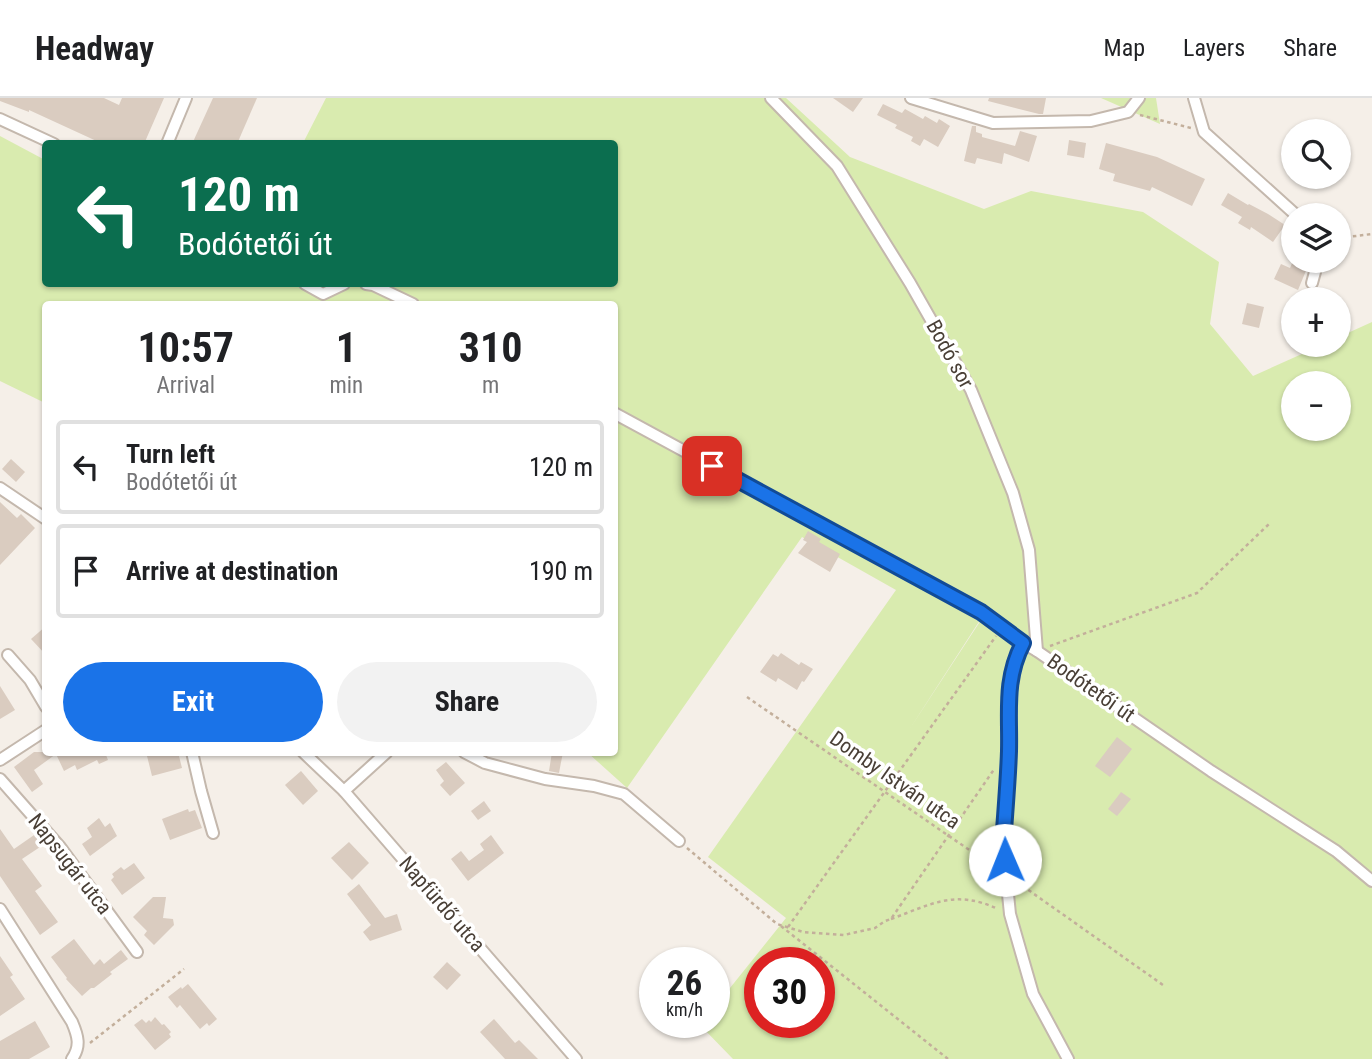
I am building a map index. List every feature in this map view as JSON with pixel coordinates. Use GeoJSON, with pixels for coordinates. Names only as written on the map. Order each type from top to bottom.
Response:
{"type":"FeatureCollection","features":[{"type":"Feature","properties":{"kind":"street"},"geometry":{"type":"LineString","coordinates":[[169,140],[186,98]]}},
{"type":"Feature","properties":{"kind":"street","name":"Bodó sor"},"geometry":{"type":"LineString","coordinates":[[771,98],[836,166],[910,283],[971,390],[1013,493],[1029,550],[1037,651]]}},
{"type":"Feature","properties":{"kind":"street"},"geometry":{"type":"LineString","coordinates":[[911,98],[993,123],[1091,121],[1128,112],[1139,98]]}},
{"type":"Feature","properties":{"kind":"street"},"geometry":{"type":"LineString","coordinates":[[1194,98],[1204,132],[1283,203]]}},
{"type":"Feature","properties":{"kind":"street"},"geometry":{"type":"LineString","coordinates":[[0,119],[45,140]]}},
{"type":"Feature","properties":{"kind":"street"},"geometry":{"type":"LineString","coordinates":[[1312,284],[1315,273]]}},
{"type":"Feature","properties":{"kind":"street"},"geometry":{"type":"LineString","coordinates":[[310,287],[323,294],[338,287]]}},
{"type":"Feature","properties":{"kind":"street"},"geometry":{"type":"LineString","coordinates":[[377,287],[407,301]]}},
{"type":"Feature","properties":{"kind":"street","name":"Bodótetői út"},"geometry":{"type":"LineString","coordinates":[[618,415],[981,612],[1211,771],[1336,851],[1372,881]]}},
{"type":"Feature","properties":{"kind":"street"},"geometry":{"type":"LineString","coordinates":[[0,488],[42,516]]}},
{"type":"Feature","properties":{"kind":"street"},"geometry":{"type":"LineString","coordinates":[[1023,643],[1014,660],[1009,692],[1009,749],[1003,845],[1010,914],[1033,994],[1068,1059]]}},
{"type":"Feature","properties":{"kind":"street"},"geometry":{"type":"LineString","coordinates":[[8,654],[30,680],[42,700]]}},
{"type":"Feature","properties":{"kind":"street"},"geometry":{"type":"LineString","coordinates":[[0,760],[42,733]]}},
{"type":"Feature","properties":{"kind":"street"},"geometry":{"type":"LineString","coordinates":[[193,756],[214,833]]}},
{"type":"Feature","properties":{"kind":"street","name":"Napfürdő utca"},"geometry":{"type":"LineString","coordinates":[[307,756],[344,791],[576,1059]]}},
{"type":"Feature","properties":{"kind":"street"},"geometry":{"type":"LineString","coordinates":[[344,791],[383,756]]}},
{"type":"Feature","properties":{"kind":"street"},"geometry":{"type":"LineString","coordinates":[[472,756],[485,763],[545,779],[594,786],[624,794],[679,841]]}},
{"type":"Feature","properties":{"kind":"street","name":"Napsugár utca"},"geometry":{"type":"LineString","coordinates":[[0,779],[60,847],[137,952]]}},
{"type":"Feature","properties":{"kind":"street"},"geometry":{"type":"LineString","coordinates":[[0,909],[72,1022],[79,1044],[74,1056]]}},
{"type":"Feature","properties":{"kind":"path"},"geometry":{"type":"LineString","coordinates":[[1128,112],[1204,132]]}},
{"type":"Feature","properties":{"kind":"path"},"geometry":{"type":"LineString","coordinates":[[1351,237],[1372,234]]}},
{"type":"Feature","properties":{"kind":"path"},"geometry":{"type":"LineString","coordinates":[[1037,651],[1197,593],[1269,524]]}},
{"type":"Feature","properties":{"kind":"path"},"geometry":{"type":"LineString","coordinates":[[788,927],[1002,627]]}},
{"type":"Feature","properties":{"kind":"path","name":"Domby István utca"},"geometry":{"type":"LineString","coordinates":[[747,697],[1163,985]]}},
{"type":"Feature","properties":{"kind":"path"},"geometry":{"type":"LineString","coordinates":[[891,919],[1009,749]]}},
{"type":"Feature","properties":{"kind":"path"},"geometry":{"type":"LineString","coordinates":[[679,841],[777,924],[948,1059]]}},
{"type":"Feature","properties":{"kind":"path"},"geometry":{"type":"LineString","coordinates":[[777,924],[803,932],[844,935],[875,928],[885,921],[946,899],[969,899],[1010,914]]}},
{"type":"Feature","properties":{"kind":"path"},"geometry":{"type":"LineString","coordinates":[[74,1056],[184,969]]}},
{"type":"Feature","properties":{"kind":"green space"},"geometry":{"type":"Polygon","coordinates":[[[326,98],[786,98],[850,157],[984,209],[1031,191],[1143,212],[1219,262],[1210,324],[1253,376],[1295,357],[1351,357],[1351,332],[1372,322],[1372,1059],[733,1059],[713,1038],[730,1038],[730,988],[744,970],[744,1038],[835,1038],[835,947],[763,947],[786,918],[708,857],[896,590],[802,537],[627,788],[591,756],[618,756],[618,301],[42,301],[42,402],[0,381],[0,136],[42,158],[42,287],[618,287],[618,140],[305,140],[326,98]],[[982,617],[909,730],[981,620],[1224,785],[982,617]]]}},
{"type":"Feature","properties":{"kind":"green space"},"geometry":{"type":"Polygon","coordinates":[[[1101,98],[1156,98],[1160,124],[1101,98]]]}},
{"type":"Feature","properties":{"kind":"building"},"geometry":{"type":"Polygon","coordinates":[[[0,98],[104,98],[119,105],[122,98],[164,98],[146,140],[94,140],[29,110],[0,101],[0,98]]]}},
{"type":"Feature","properties":{"kind":"building"},"geometry":{"type":"Polygon","coordinates":[[[213,98],[257,98],[239,140],[194,140],[213,98]]]}},
{"type":"Feature","properties":{"kind":"building"},"geometry":{"type":"Polygon","coordinates":[[[833,98],[863,98],[853,112],[833,98]]]}},
{"type":"Feature","properties":{"kind":"building"},"geometry":{"type":"Polygon","coordinates":[[[989,98],[1046,98],[1043,114],[1039,114],[988,101],[989,98]]]}},
{"type":"Feature","properties":{"kind":"building"},"geometry":{"type":"Polygon","coordinates":[[[883,104],[902,113],[905,109],[923,119],[925,116],[937,123],[939,119],[950,126],[938,147],[924,139],[920,146],[911,141],[913,137],[895,128],[897,125],[877,115],[883,104]]]}},
{"type":"Feature","properties":{"kind":"building"},"geometry":{"type":"Polygon","coordinates":[[[972,126],[976,126],[976,132],[982,134],[982,137],[1015,146],[1020,131],[1037,136],[1029,162],[1004,153],[1002,164],[977,158],[975,164],[964,161],[972,126]]]}},
{"type":"Feature","properties":{"kind":"building"},"geometry":{"type":"Polygon","coordinates":[[[1069,140],[1086,143],[1084,158],[1067,155],[1069,140]]]}},
{"type":"Feature","properties":{"kind":"building"},"geometry":{"type":"Polygon","coordinates":[[[1106,143],[1157,157],[1205,179],[1192,206],[1152,187],[1150,191],[1113,181],[1115,174],[1099,169],[1106,143]]]}},
{"type":"Feature","properties":{"kind":"building"},"geometry":{"type":"Polygon","coordinates":[[[1228,193],[1281,222],[1281,231],[1273,242],[1251,227],[1250,230],[1238,223],[1242,217],[1221,205],[1228,193]]]}},
{"type":"Feature","properties":{"kind":"building"},"geometry":{"type":"Polygon","coordinates":[[[1281,264],[1281,273],[1305,273],[1299,287],[1291,287],[1274,279],[1281,264]]]}},
{"type":"Feature","properties":{"kind":"building"},"geometry":{"type":"Polygon","coordinates":[[[1247,303],[1264,307],[1259,328],[1242,324],[1247,303]]]}},
{"type":"Feature","properties":{"kind":"building"},"geometry":{"type":"Polygon","coordinates":[[[11,459],[25,472],[16,482],[2,469],[11,459]]]}},
{"type":"Feature","properties":{"kind":"building"},"geometry":{"type":"Polygon","coordinates":[[[0,502],[17,518],[21,514],[35,528],[0,565],[0,502]]]}},
{"type":"Feature","properties":{"kind":"building"},"geometry":{"type":"Polygon","coordinates":[[[808,531],[821,539],[819,542],[840,554],[830,572],[798,553],[807,542],[803,540],[808,531]]]}},
{"type":"Feature","properties":{"kind":"building"},"geometry":{"type":"Polygon","coordinates":[[[42,629],[42,651],[31,639],[42,629]]]}},
{"type":"Feature","properties":{"kind":"building"},"geometry":{"type":"Polygon","coordinates":[[[781,653],[799,665],[801,662],[813,669],[797,690],[778,678],[776,682],[760,672],[773,654],[778,657],[781,653]]]}},
{"type":"Feature","properties":{"kind":"building"},"geometry":{"type":"Polygon","coordinates":[[[0,686],[15,710],[0,719],[0,686]]]}},
{"type":"Feature","properties":{"kind":"building"},"geometry":{"type":"Polygon","coordinates":[[[1117,737],[1132,749],[1110,777],[1095,766],[1117,737]]]}},
{"type":"Feature","properties":{"kind":"building"},"geometry":{"type":"Polygon","coordinates":[[[34,752],[42,752],[42,756],[53,756],[34,770],[43,784],[32,792],[14,767],[34,752]]]}},
{"type":"Feature","properties":{"kind":"building"},"geometry":{"type":"Polygon","coordinates":[[[57,756],[106,756],[108,760],[99,764],[97,760],[77,770],[75,765],[64,771],[57,756]]]}},
{"type":"Feature","properties":{"kind":"building"},"geometry":{"type":"Polygon","coordinates":[[[147,756],[179,756],[182,768],[152,776],[147,756]]]}},
{"type":"Feature","properties":{"kind":"building"},"geometry":{"type":"Polygon","coordinates":[[[551,756],[562,756],[559,773],[549,771],[551,756]]]}},
{"type":"Feature","properties":{"kind":"building"},"geometry":{"type":"Polygon","coordinates":[[[446,762],[465,783],[450,796],[440,785],[444,781],[436,770],[446,762]]]}},
{"type":"Feature","properties":{"kind":"building"},"geometry":{"type":"Polygon","coordinates":[[[301,771],[318,791],[303,805],[285,785],[301,771]]]}},
{"type":"Feature","properties":{"kind":"building"},"geometry":{"type":"Polygon","coordinates":[[[1121,792],[1131,799],[1117,816],[1108,809],[1121,792]]]}},
{"type":"Feature","properties":{"kind":"building"},"geometry":{"type":"Polygon","coordinates":[[[484,801],[491,811],[478,820],[471,811],[484,801]]]}},
{"type":"Feature","properties":{"kind":"building"},"geometry":{"type":"Polygon","coordinates":[[[188,809],[189,812],[195,810],[202,828],[170,840],[162,819],[188,809]]]}},
{"type":"Feature","properties":{"kind":"building"},"geometry":{"type":"Polygon","coordinates":[[[99,818],[105,827],[110,823],[117,836],[90,856],[82,844],[92,837],[87,828],[99,818]]]}},
{"type":"Feature","properties":{"kind":"building"},"geometry":{"type":"Polygon","coordinates":[[[0,829],[14,849],[37,833],[46,843],[22,859],[42,886],[35,891],[58,922],[40,935],[0,876],[0,829]]]}},
{"type":"Feature","properties":{"kind":"building"},"geometry":{"type":"Polygon","coordinates":[[[491,835],[504,853],[468,881],[451,859],[461,851],[469,861],[484,850],[480,844],[491,835]]]}},
{"type":"Feature","properties":{"kind":"building"},"geometry":{"type":"Polygon","coordinates":[[[349,842],[369,863],[352,880],[331,858],[349,842]]]}},
{"type":"Feature","properties":{"kind":"building"},"geometry":{"type":"Polygon","coordinates":[[[134,863],[145,878],[122,895],[111,880],[114,877],[112,874],[121,867],[124,870],[134,863]]]}},
{"type":"Feature","properties":{"kind":"building"},"geometry":{"type":"Polygon","coordinates":[[[359,884],[385,918],[397,914],[402,930],[370,941],[363,932],[371,925],[347,894],[359,884]]]}},
{"type":"Feature","properties":{"kind":"building"},"geometry":{"type":"Polygon","coordinates":[[[153,897],[166,897],[163,918],[173,919],[174,925],[154,945],[144,935],[147,931],[133,917],[153,897]]]}},
{"type":"Feature","properties":{"kind":"building"},"geometry":{"type":"Polygon","coordinates":[[[74,939],[94,965],[100,959],[104,964],[121,950],[128,959],[82,996],[51,957],[74,939]]]}},
{"type":"Feature","properties":{"kind":"building"},"geometry":{"type":"Polygon","coordinates":[[[0,956],[25,999],[0,1016],[0,956]]]}},
{"type":"Feature","properties":{"kind":"building"},"geometry":{"type":"Polygon","coordinates":[[[447,962],[461,975],[447,990],[433,977],[447,962]]]}},
{"type":"Feature","properties":{"kind":"building"},"geometry":{"type":"Polygon","coordinates":[[[188,984],[217,1019],[209,1026],[207,1023],[200,1029],[180,1005],[177,1008],[168,997],[188,984]]]}},
{"type":"Feature","properties":{"kind":"building"},"geometry":{"type":"Polygon","coordinates":[[[155,1017],[171,1032],[171,1037],[155,1050],[134,1025],[142,1019],[146,1023],[149,1020],[151,1022],[155,1017]]]}},
{"type":"Feature","properties":{"kind":"building"},"geometry":{"type":"Polygon","coordinates":[[[494,1019],[515,1043],[519,1040],[538,1059],[505,1059],[480,1032],[494,1019]]]}},
{"type":"Feature","properties":{"kind":"building"},"geometry":{"type":"Polygon","coordinates":[[[35,1021],[50,1047],[29,1059],[0,1059],[0,1041],[35,1021]]]}},
{"type":"Feature","properties":{"kind":"route"},"geometry":{"type":"LineString","coordinates":[[712,466],[981,612],[1023,643],[1014,660],[1009,692],[1009,749],[1003,845],[1005,860]]}}]}
